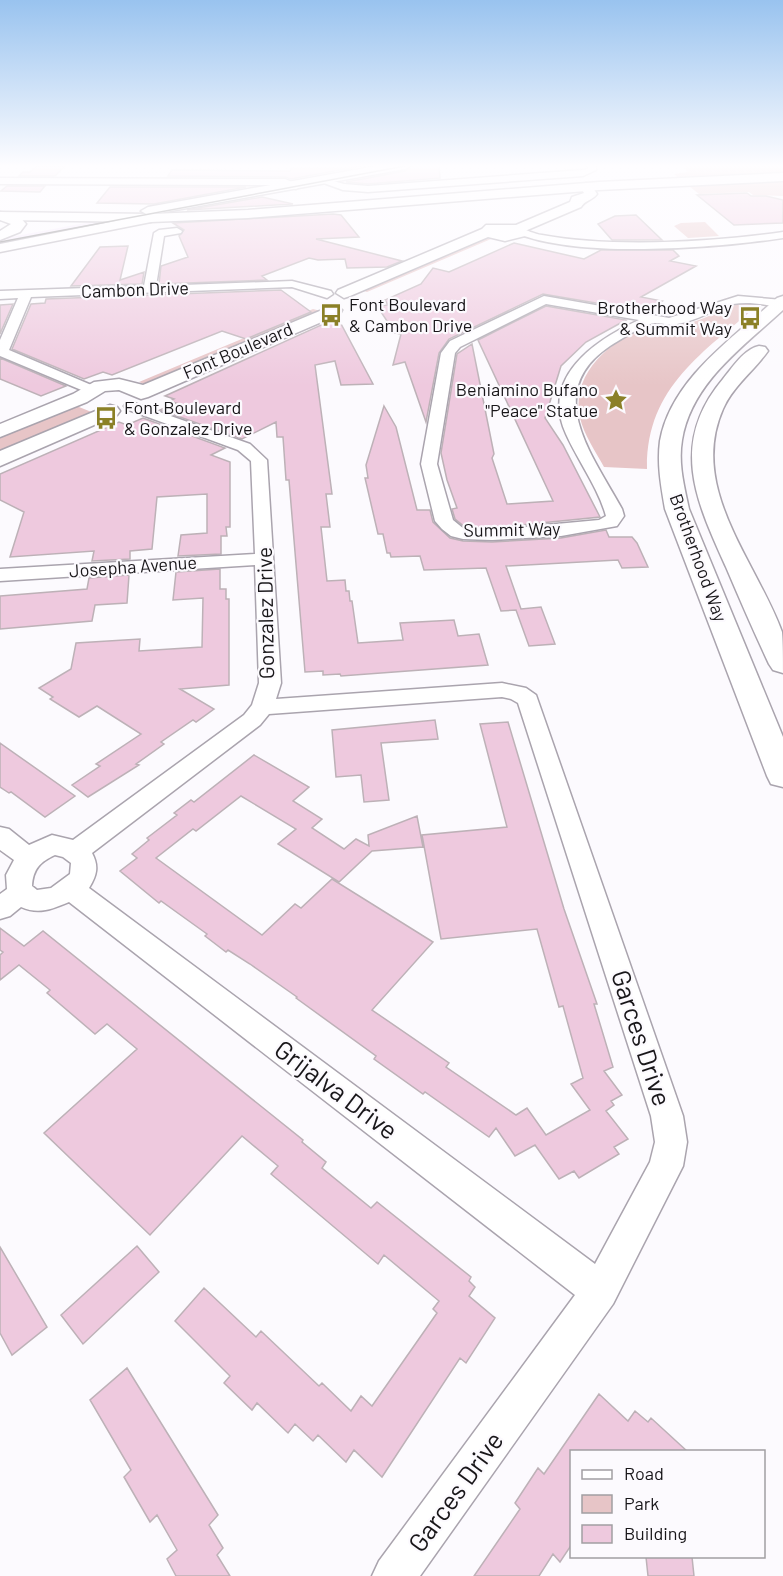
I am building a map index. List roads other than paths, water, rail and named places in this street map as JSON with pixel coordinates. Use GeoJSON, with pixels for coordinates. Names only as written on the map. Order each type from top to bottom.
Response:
{"type":"FeatureCollection","features":[{"type":"Feature","properties":{"kind":"main road"},"geometry":{"type":"LineString","coordinates":[[0,248],[41,239]]}},
{"type":"Feature","properties":{"kind":"main road","name":"Font Boulevard"},"geometry":{"type":"LineString","coordinates":[[131,395],[339,301],[491,239]]}},
{"type":"Feature","properties":{"kind":"main road","name":"Brotherhood Way"},"geometry":{"type":"LineString","coordinates":[[782,303],[712,366],[691,389],[676,420],[670,441],[669,465],[677,509],[783,776]]}},
{"type":"Feature","properties":{"kind":"main road","name":"Brotherhood Way"},"geometry":{"type":"LineString","coordinates":[[768,342],[727,383],[713,405],[704,433],[701,462],[705,488],[714,515],[783,664]]}},
{"type":"Feature","properties":{"kind":"main road"},"geometry":{"type":"LineString","coordinates":[[0,431],[86,394],[131,395]]}},
{"type":"Feature","properties":{"kind":"main road"},"geometry":{"type":"LineString","coordinates":[[86,394],[81,404],[87,408],[110,411]]}},
{"type":"Feature","properties":{"kind":"main road"},"geometry":{"type":"LineString","coordinates":[[0,459],[110,411],[131,395]]}},
{"type":"Feature","properties":{"kind":"street"},"geometry":{"type":"LineString","coordinates":[[149,290],[158,239]]}},
{"type":"Feature","properties":{"kind":"street"},"geometry":{"type":"LineString","coordinates":[[530,239],[556,246],[748,239]]}},
{"type":"Feature","properties":{"kind":"street","name":"Cambon Drive"},"geometry":{"type":"LineString","coordinates":[[0,295],[271,285],[339,301]]}},
{"type":"Feature","properties":{"kind":"street"},"geometry":{"type":"LineString","coordinates":[[26,294],[1,351],[86,394]]}},
{"type":"Feature","properties":{"kind":"street","name":"Summit Way"},"geometry":{"type":"LineString","coordinates":[[650,320],[612,338],[591,354],[574,373],[567,394],[568,418],[572,431],[614,509],[615,516],[611,522],[588,528],[477,535],[455,532],[448,527],[444,521],[429,464],[450,348],[462,339],[544,300],[669,322],[685,319],[739,300],[782,303]]}},
{"type":"Feature","properties":{"kind":"street","name":"Gonzalez Drive"},"geometry":{"type":"LineString","coordinates":[[76,851],[252,720],[262,707],[270,682],[261,467],[255,454],[131,395]]}},
{"type":"Feature","properties":{"kind":"street","name":"Josepha Avenue"},"geometry":{"type":"LineString","coordinates":[[0,576],[265,559]]}},
{"type":"Feature","properties":{"kind":"street","name":"Garces Drive"},"geometry":{"type":"LineString","coordinates":[[262,707],[502,690],[518,693],[528,700],[667,1116],[671,1142],[666,1166],[600,1291],[394,1576]]}},
{"type":"Feature","properties":{"kind":"street"},"geometry":{"type":"LineString","coordinates":[[0,836],[25,855]]}},
{"type":"Feature","properties":{"kind":"street"},"geometry":{"type":"LineString","coordinates":[[52,845],[66,846],[76,851],[83,858],[84,867],[82,877],[71,889],[42,901],[9,901],[10,876],[25,855],[38,848],[52,845]]}},
{"type":"Feature","properties":{"kind":"street","name":"Grijalva Drive"},"geometry":{"type":"LineString","coordinates":[[71,889],[600,1291]]}},
{"type":"Feature","properties":{"kind":"tram line"},"geometry":{"type":"LineString","coordinates":[[0,242],[18,239]]}},
{"type":"Feature","properties":{"kind":"place","name":"Font Boulevard & Cambon Drive"},"geometry":{"type":"Point","coordinates":[331,315]}},
{"type":"Feature","properties":{"kind":"place","name":"Brotherhood Way & Summit Way"},"geometry":{"type":"Point","coordinates":[750,318]}},
{"type":"Feature","properties":{"kind":"place","name":"Beniamino Bufano \"Peace\" Statue"},"geometry":{"type":"Point","coordinates":[616,400]}},
{"type":"Feature","properties":{"kind":"place","name":"Font Boulevard & Gonzalez Drive"},"geometry":{"type":"Point","coordinates":[106,418]}}]}
